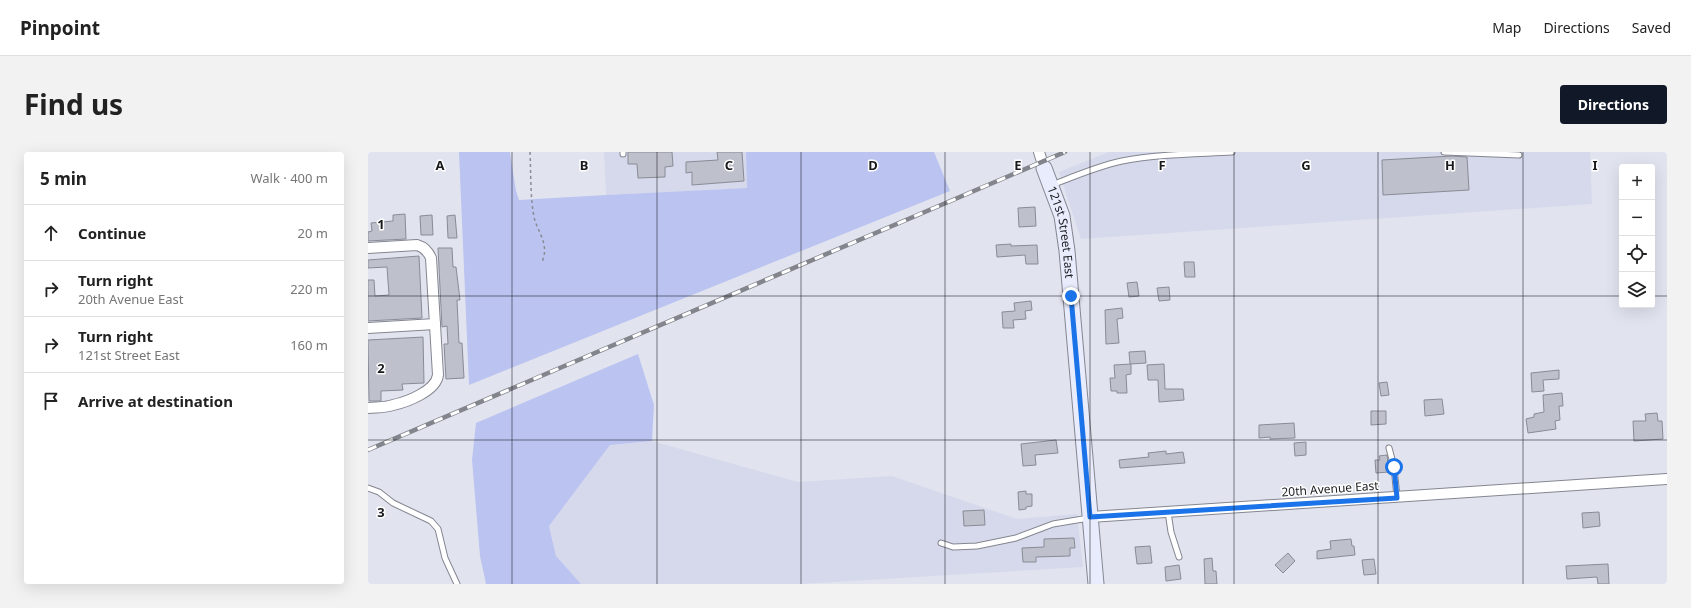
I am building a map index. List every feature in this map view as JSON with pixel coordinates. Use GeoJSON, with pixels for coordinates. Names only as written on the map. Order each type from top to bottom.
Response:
{"type":"FeatureCollection","features":[{"type":"Feature","properties":{"kind":"street"},"geometry":{"type":"LineString","coordinates":[[1039,152],[1044,168]]}},
{"type":"Feature","properties":{"kind":"street","name":"121st Street East"},"geometry":{"type":"LineString","coordinates":[[1044,168],[1062,216],[1067,251],[1096,584]]}},
{"type":"Feature","properties":{"kind":"street"},"geometry":{"type":"LineString","coordinates":[[368,248],[417,245],[423,246],[431,258],[438,380],[431,388],[421,394],[393,405],[368,408]]}},
{"type":"Feature","properties":{"kind":"street"},"geometry":{"type":"LineString","coordinates":[[368,328],[435,324]]}},
{"type":"Feature","properties":{"kind":"street","name":"20th Avenue East"},"geometry":{"type":"LineString","coordinates":[[1090,517],[1397,498],[1667,479]]}},
{"type":"Feature","properties":{"kind":"lane"},"geometry":{"type":"LineString","coordinates":[[1051,186],[1096,168],[1122,161],[1168,155],[1232,152]]}},
{"type":"Feature","properties":{"kind":"lane"},"geometry":{"type":"LineString","coordinates":[[1444,152],[1519,154]]}},
{"type":"Feature","properties":{"kind":"lane"},"geometry":{"type":"LineString","coordinates":[[1389,448],[1394,467],[1397,498]]}},
{"type":"Feature","properties":{"kind":"lane"},"geometry":{"type":"LineString","coordinates":[[368,488],[379,492],[393,503],[431,521],[438,528],[445,558],[457,584]]}},
{"type":"Feature","properties":{"kind":"lane"},"geometry":{"type":"LineString","coordinates":[[1168,512],[1171,532],[1179,557]]}},
{"type":"Feature","properties":{"kind":"lane"},"geometry":{"type":"LineString","coordinates":[[941,543],[952,547],[977,546],[1016,538],[1053,524],[1090,517]]}},
{"type":"Feature","properties":{"kind":"path"},"geometry":{"type":"LineString","coordinates":[[530,152],[533,209],[535,220],[545,246],[546,254],[542,262]]}},
{"type":"Feature","properties":{"kind":"shaded area"},"geometry":{"type":"Polygon","coordinates":[[[459,152],[510,152],[516,191],[519,200],[747,188],[746,152],[934,152],[950,191],[469,385],[459,152]]]}},
{"type":"Feature","properties":{"kind":"shaded area"},"geometry":{"type":"Polygon","coordinates":[[[604,152],[746,152],[748,188],[606,195],[604,152]]]}},
{"type":"Feature","properties":{"kind":"shaded area"},"geometry":{"type":"Polygon","coordinates":[[[1109,152],[1590,152],[1592,204],[1081,239],[1059,172],[1109,152]]]}},
{"type":"Feature","properties":{"kind":"shaded area"},"geometry":{"type":"Polygon","coordinates":[[[638,354],[654,405],[652,441],[610,445],[549,526],[556,556],[581,584],[486,584],[480,556],[472,460],[476,423],[638,354]]]}},
{"type":"Feature","properties":{"kind":"shaded area"},"geometry":{"type":"Polygon","coordinates":[[[652,441],[798,482],[892,476],[1017,519],[1077,514],[1083,567],[801,584],[581,584],[556,556],[549,526],[610,445],[652,441]]]}},
{"type":"Feature","properties":{"kind":"building"},"geometry":{"type":"Polygon","coordinates":[[[628,152],[672,152],[673,166],[665,167],[665,177],[638,178],[637,164],[628,164],[628,152]]]}},
{"type":"Feature","properties":{"kind":"building"},"geometry":{"type":"Polygon","coordinates":[[[717,152],[742,152],[744,181],[692,185],[692,172],[686,173],[686,162],[718,160],[717,152]]]}},
{"type":"Feature","properties":{"kind":"building"},"geometry":{"type":"Polygon","coordinates":[[[1452,156],[1467,157],[1469,190],[1383,195],[1382,160],[1452,156]]]}},
{"type":"Feature","properties":{"kind":"building"},"geometry":{"type":"Polygon","coordinates":[[[1035,207],[1036,226],[1019,227],[1018,208],[1035,207]]]}},
{"type":"Feature","properties":{"kind":"building"},"geometry":{"type":"Polygon","coordinates":[[[405,214],[406,239],[368,241],[368,232],[372,231],[371,223],[393,221],[393,215],[405,214]]]}},
{"type":"Feature","properties":{"kind":"building"},"geometry":{"type":"Polygon","coordinates":[[[432,215],[433,235],[421,235],[420,216],[432,215]]]}},
{"type":"Feature","properties":{"kind":"building"},"geometry":{"type":"Polygon","coordinates":[[[455,215],[457,238],[448,238],[447,216],[455,215]]]}},
{"type":"Feature","properties":{"kind":"building"},"geometry":{"type":"Polygon","coordinates":[[[1011,244],[1011,246],[1037,245],[1038,264],[1026,264],[1025,255],[997,257],[996,245],[1011,244]]]}},
{"type":"Feature","properties":{"kind":"building"},"geometry":{"type":"Polygon","coordinates":[[[438,248],[452,248],[453,267],[456,267],[460,300],[457,300],[459,343],[462,343],[464,378],[446,379],[444,344],[448,344],[447,326],[442,327],[438,248]]]}},
{"type":"Feature","properties":{"kind":"building"},"geometry":{"type":"Polygon","coordinates":[[[419,256],[422,318],[368,321],[368,280],[374,280],[375,296],[389,295],[387,267],[368,268],[368,260],[419,256]]]}},
{"type":"Feature","properties":{"kind":"building"},"geometry":{"type":"Polygon","coordinates":[[[1184,262],[1194,262],[1195,277],[1185,277],[1184,262]]]}},
{"type":"Feature","properties":{"kind":"building"},"geometry":{"type":"Polygon","coordinates":[[[1137,282],[1139,296],[1129,297],[1127,283],[1137,282]]]}},
{"type":"Feature","properties":{"kind":"building"},"geometry":{"type":"Polygon","coordinates":[[[1169,287],[1170,300],[1159,301],[1157,288],[1169,287]]]}},
{"type":"Feature","properties":{"kind":"building"},"geometry":{"type":"Polygon","coordinates":[[[1031,301],[1032,310],[1025,311],[1026,319],[1013,320],[1014,328],[1003,328],[1002,312],[1015,311],[1014,303],[1031,301]]]}},
{"type":"Feature","properties":{"kind":"building"},"geometry":{"type":"Polygon","coordinates":[[[1122,308],[1123,318],[1117,319],[1119,343],[1106,344],[1105,310],[1122,308]]]}},
{"type":"Feature","properties":{"kind":"building"},"geometry":{"type":"Polygon","coordinates":[[[423,337],[424,383],[402,384],[403,390],[381,391],[381,401],[369,401],[368,340],[423,337]]]}},
{"type":"Feature","properties":{"kind":"building"},"geometry":{"type":"Polygon","coordinates":[[[1145,351],[1146,363],[1130,364],[1129,352],[1145,351]]]}},
{"type":"Feature","properties":{"kind":"building"},"geometry":{"type":"Polygon","coordinates":[[[1131,364],[1131,374],[1126,375],[1127,393],[1117,393],[1117,391],[1111,391],[1110,378],[1115,378],[1114,365],[1131,364]]]}},
{"type":"Feature","properties":{"kind":"building"},"geometry":{"type":"Polygon","coordinates":[[[1164,364],[1165,389],[1183,389],[1184,400],[1159,402],[1158,380],[1148,380],[1147,365],[1164,364]]]}},
{"type":"Feature","properties":{"kind":"building"},"geometry":{"type":"Polygon","coordinates":[[[1559,370],[1559,379],[1543,380],[1544,391],[1532,392],[1531,373],[1559,370]]]}},
{"type":"Feature","properties":{"kind":"building"},"geometry":{"type":"Polygon","coordinates":[[[1387,382],[1389,395],[1381,396],[1379,383],[1387,382]]]}},
{"type":"Feature","properties":{"kind":"building"},"geometry":{"type":"Polygon","coordinates":[[[1562,393],[1563,406],[1559,406],[1560,420],[1555,421],[1556,429],[1528,433],[1526,419],[1534,417],[1534,414],[1544,412],[1543,395],[1562,393]]]}},
{"type":"Feature","properties":{"kind":"building"},"geometry":{"type":"Polygon","coordinates":[[[1442,399],[1444,414],[1425,416],[1424,400],[1442,399]]]}},
{"type":"Feature","properties":{"kind":"building"},"geometry":{"type":"Polygon","coordinates":[[[1371,411],[1386,411],[1386,424],[1371,425],[1371,411]]]}},
{"type":"Feature","properties":{"kind":"building"},"geometry":{"type":"Polygon","coordinates":[[[1657,413],[1658,421],[1662,421],[1663,439],[1634,441],[1633,421],[1646,421],[1645,414],[1657,413]]]}},
{"type":"Feature","properties":{"kind":"building"},"geometry":{"type":"Polygon","coordinates":[[[1294,423],[1295,438],[1259,438],[1259,425],[1294,423]]]}},
{"type":"Feature","properties":{"kind":"building"},"geometry":{"type":"Polygon","coordinates":[[[1056,440],[1058,453],[1035,455],[1036,465],[1023,466],[1021,444],[1056,440]]]}},
{"type":"Feature","properties":{"kind":"building"},"geometry":{"type":"Polygon","coordinates":[[[1306,442],[1306,455],[1295,456],[1294,443],[1306,442]]]}},
{"type":"Feature","properties":{"kind":"building"},"geometry":{"type":"Polygon","coordinates":[[[1166,451],[1166,454],[1183,452],[1185,463],[1120,468],[1119,460],[1149,457],[1148,453],[1166,451]]]}},
{"type":"Feature","properties":{"kind":"building"},"geometry":{"type":"Polygon","coordinates":[[[1387,455],[1389,472],[1376,473],[1375,460],[1380,460],[1379,456],[1387,455]]]}},
{"type":"Feature","properties":{"kind":"building"},"geometry":{"type":"Polygon","coordinates":[[[1026,491],[1026,494],[1032,494],[1032,506],[1019,510],[1018,492],[1026,491]]]}},
{"type":"Feature","properties":{"kind":"building"},"geometry":{"type":"Polygon","coordinates":[[[984,510],[985,525],[964,526],[963,511],[984,510]]]}},
{"type":"Feature","properties":{"kind":"building"},"geometry":{"type":"Polygon","coordinates":[[[1599,512],[1600,526],[1583,528],[1582,513],[1599,512]]]}},
{"type":"Feature","properties":{"kind":"building"},"geometry":{"type":"Polygon","coordinates":[[[1074,538],[1075,548],[1070,548],[1070,556],[1036,557],[1036,562],[1023,562],[1022,548],[1044,547],[1044,539],[1074,538]]]}},
{"type":"Feature","properties":{"kind":"building"},"geometry":{"type":"Polygon","coordinates":[[[1351,539],[1352,546],[1354,546],[1355,555],[1317,559],[1317,551],[1331,549],[1330,541],[1351,539]]]}},
{"type":"Feature","properties":{"kind":"building"},"geometry":{"type":"Polygon","coordinates":[[[1150,546],[1152,563],[1137,564],[1135,547],[1150,546]]]}},
{"type":"Feature","properties":{"kind":"building"},"geometry":{"type":"Polygon","coordinates":[[[1288,553],[1295,561],[1283,573],[1275,565],[1288,553]]]}},
{"type":"Feature","properties":{"kind":"building"},"geometry":{"type":"Polygon","coordinates":[[[1212,558],[1213,571],[1216,571],[1217,584],[1205,584],[1204,559],[1212,558]]]}},
{"type":"Feature","properties":{"kind":"building"},"geometry":{"type":"Polygon","coordinates":[[[1374,559],[1376,574],[1364,575],[1362,560],[1374,559]]]}},
{"type":"Feature","properties":{"kind":"building"},"geometry":{"type":"Polygon","coordinates":[[[1608,564],[1609,584],[1598,584],[1597,577],[1567,579],[1566,566],[1608,564]]]}},
{"type":"Feature","properties":{"kind":"building"},"geometry":{"type":"Polygon","coordinates":[[[1179,565],[1181,579],[1166,581],[1165,567],[1179,565]]]}},
{"type":"Feature","properties":{"kind":"railway"},"geometry":{"type":"LineString","coordinates":[[368,450],[1065,152]]}},
{"type":"Feature","properties":{"kind":"route"},"geometry":{"type":"LineString","coordinates":[[1071,296],[1090,517],[1397,498],[1394,467]]}}]}
